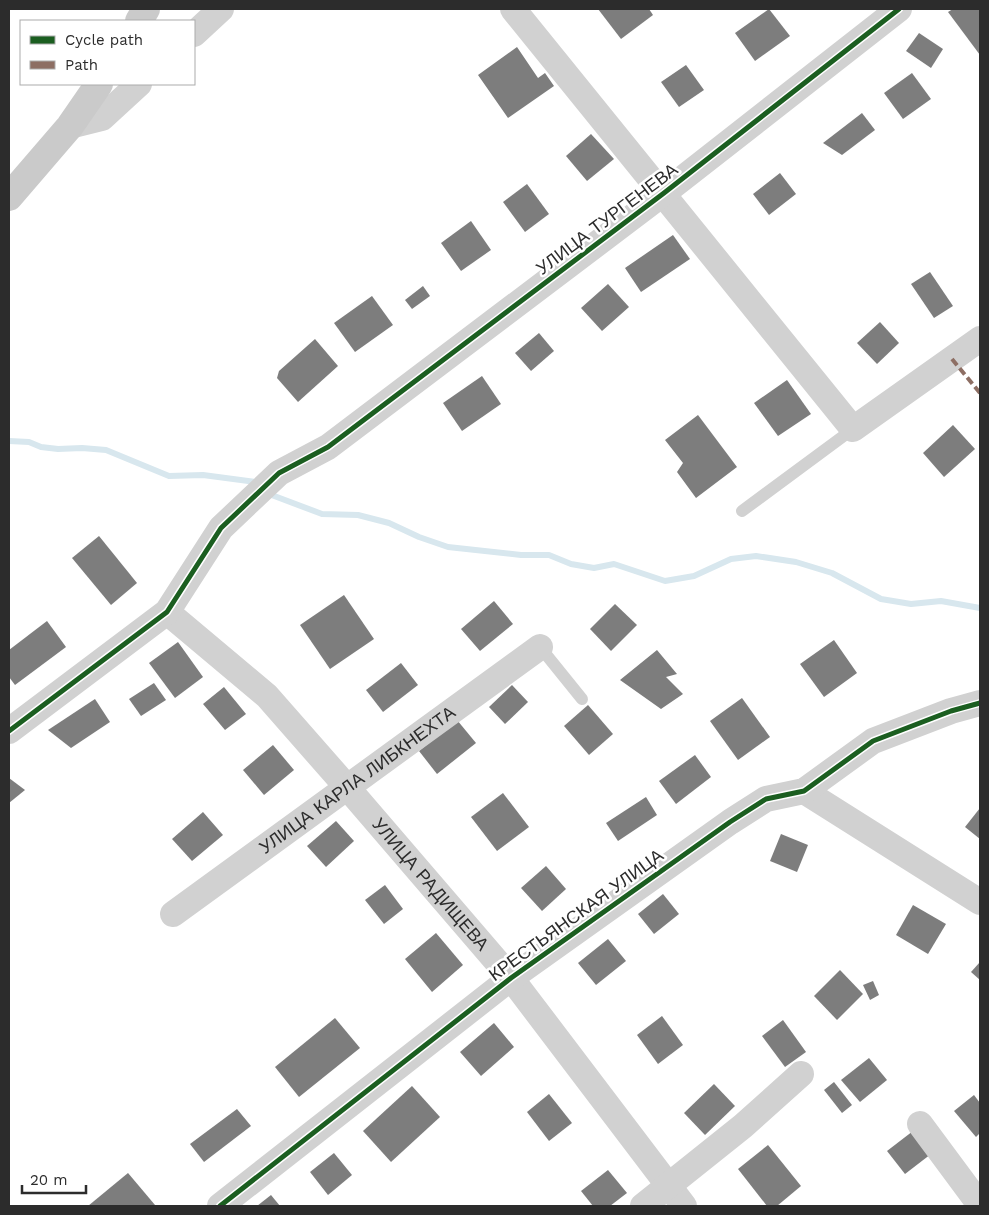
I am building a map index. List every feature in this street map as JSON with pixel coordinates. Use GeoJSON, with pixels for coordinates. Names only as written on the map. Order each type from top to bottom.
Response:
{"type":"FeatureCollection","features":[{"type":"Feature","properties":{"kind":"main road"},"geometry":{"type":"LineString","coordinates":[[140,20],[146,9]]}},
{"type":"Feature","properties":{"kind":"main road"},"geometry":{"type":"LineString","coordinates":[[9,197],[70,126],[98,85]]}},
{"type":"Feature","properties":{"kind":"street"},"geometry":{"type":"LineString","coordinates":[[195,33],[221,9]]}},
{"type":"Feature","properties":{"kind":"street"},"geometry":{"type":"LineString","coordinates":[[513,9],[664,193],[853,429],[980,339]]}},
{"type":"Feature","properties":{"kind":"street","name":"УЛИЦА ТУРГЕНЕВА"},"geometry":{"type":"LineString","coordinates":[[167,612],[221,528],[279,473],[328,447],[664,193],[899,9]]}},
{"type":"Feature","properties":{"kind":"street"},"geometry":{"type":"LineString","coordinates":[[70,126],[102,118],[138,85]]}},
{"type":"Feature","properties":{"kind":"street"},"geometry":{"type":"LineString","coordinates":[[9,731],[167,612]]}},
{"type":"Feature","properties":{"kind":"street","name":"УЛИЦА РАДИЩЕВА"},"geometry":{"type":"LineString","coordinates":[[167,612],[268,696],[511,978],[684,1206]]}},
{"type":"Feature","properties":{"kind":"street","name":"УЛИЦА КАРЛА ЛИБКНЕХТА"},"geometry":{"type":"LineString","coordinates":[[173,914],[346,786],[540,647]]}},
{"type":"Feature","properties":{"kind":"street","name":"КРЕСТЬЯНСКАЯ УЛИЦА"},"geometry":{"type":"LineString","coordinates":[[220,1206],[511,978],[737,818],[766,799],[804,791],[873,741],[951,711],[980,703]]}},
{"type":"Feature","properties":{"kind":"street"},"geometry":{"type":"LineString","coordinates":[[804,791],[980,902]]}},
{"type":"Feature","properties":{"kind":"street"},"geometry":{"type":"LineString","coordinates":[[642,1206],[742,1126],[801,1074]]}},
{"type":"Feature","properties":{"kind":"street"},"geometry":{"type":"LineString","coordinates":[[920,1124],[980,1205]]}},
{"type":"Feature","properties":{"kind":"lane"},"geometry":{"type":"LineString","coordinates":[[742,511],[853,429]]}},
{"type":"Feature","properties":{"kind":"lane"},"geometry":{"type":"LineString","coordinates":[[540,647],[582,699]]}},
{"type":"Feature","properties":{"kind":"building"},"geometry":{"type":"Polygon","coordinates":[[[598,9],[649,9],[653,15],[621,39],[598,9]]]}},
{"type":"Feature","properties":{"kind":"building"},"geometry":{"type":"Polygon","coordinates":[[[769,9],[790,36],[755,61],[735,33],[769,9]]]}},
{"type":"Feature","properties":{"kind":"building"},"geometry":{"type":"Polygon","coordinates":[[[953,9],[980,9],[980,55],[948,12],[953,9]]]}},
{"type":"Feature","properties":{"kind":"building"},"geometry":{"type":"Polygon","coordinates":[[[919,33],[943,49],[931,68],[906,51],[919,33]]]}},
{"type":"Feature","properties":{"kind":"building"},"geometry":{"type":"Polygon","coordinates":[[[517,47],[538,78],[545,73],[554,86],[508,118],[478,75],[517,47]]]}},
{"type":"Feature","properties":{"kind":"building"},"geometry":{"type":"Polygon","coordinates":[[[686,65],[704,90],[679,107],[661,82],[686,65]]]}},
{"type":"Feature","properties":{"kind":"building"},"geometry":{"type":"Polygon","coordinates":[[[912,73],[931,99],[903,119],[884,93],[912,73]]]}},
{"type":"Feature","properties":{"kind":"building"},"geometry":{"type":"Polygon","coordinates":[[[862,113],[875,130],[842,155],[823,143],[862,113]]]}},
{"type":"Feature","properties":{"kind":"building"},"geometry":{"type":"Polygon","coordinates":[[[591,134],[614,159],[587,181],[566,156],[591,134]]]}},
{"type":"Feature","properties":{"kind":"building"},"geometry":{"type":"Polygon","coordinates":[[[780,173],[796,194],[769,215],[753,194],[780,173]]]}},
{"type":"Feature","properties":{"kind":"building"},"geometry":{"type":"Polygon","coordinates":[[[527,184],[549,214],[525,232],[503,202],[527,184]]]}},
{"type":"Feature","properties":{"kind":"building"},"geometry":{"type":"Polygon","coordinates":[[[471,221],[491,250],[461,271],[441,243],[471,221]]]}},
{"type":"Feature","properties":{"kind":"building"},"geometry":{"type":"Polygon","coordinates":[[[673,235],[690,259],[641,292],[625,268],[673,235]]]}},
{"type":"Feature","properties":{"kind":"building"},"geometry":{"type":"Polygon","coordinates":[[[930,272],[953,306],[934,318],[911,284],[930,272]]]}},
{"type":"Feature","properties":{"kind":"building"},"geometry":{"type":"Polygon","coordinates":[[[608,284],[629,307],[602,331],[581,308],[608,284]]]}},
{"type":"Feature","properties":{"kind":"building"},"geometry":{"type":"Polygon","coordinates":[[[423,286],[430,296],[412,309],[405,300],[423,286]]]}},
{"type":"Feature","properties":{"kind":"building"},"geometry":{"type":"Polygon","coordinates":[[[372,296],[393,325],[355,352],[334,323],[372,296]]]}},
{"type":"Feature","properties":{"kind":"building"},"geometry":{"type":"Polygon","coordinates":[[[880,322],[899,343],[877,364],[857,343],[880,322]]]}},
{"type":"Feature","properties":{"kind":"building"},"geometry":{"type":"Polygon","coordinates":[[[539,333],[554,351],[531,371],[515,353],[539,333]]]}},
{"type":"Feature","properties":{"kind":"building"},"geometry":{"type":"Polygon","coordinates":[[[315,339],[338,366],[298,402],[277,378],[279,371],[315,339]]]}},
{"type":"Feature","properties":{"kind":"building"},"geometry":{"type":"Polygon","coordinates":[[[482,376],[501,404],[462,431],[443,403],[482,376]]]}},
{"type":"Feature","properties":{"kind":"building"},"geometry":{"type":"Polygon","coordinates":[[[787,380],[811,414],[778,436],[754,403],[787,380]]]}},
{"type":"Feature","properties":{"kind":"building"},"geometry":{"type":"Polygon","coordinates":[[[698,415],[737,467],[696,498],[677,472],[683,463],[665,440],[698,415]]]}},
{"type":"Feature","properties":{"kind":"building"},"geometry":{"type":"Polygon","coordinates":[[[953,425],[975,449],[944,477],[923,453],[953,425]]]}},
{"type":"Feature","properties":{"kind":"building"},"geometry":{"type":"Polygon","coordinates":[[[99,536],[137,583],[111,605],[72,558],[99,536]]]}},
{"type":"Feature","properties":{"kind":"building"},"geometry":{"type":"Polygon","coordinates":[[[344,595],[374,639],[330,669],[300,625],[344,595]]]}},
{"type":"Feature","properties":{"kind":"building"},"geometry":{"type":"Polygon","coordinates":[[[494,601],[513,624],[480,651],[461,629],[494,601]]]}},
{"type":"Feature","properties":{"kind":"building"},"geometry":{"type":"Polygon","coordinates":[[[615,604],[637,625],[611,651],[590,629],[615,604]]]}},
{"type":"Feature","properties":{"kind":"building"},"geometry":{"type":"Polygon","coordinates":[[[47,621],[66,647],[15,685],[9,677],[9,650],[47,621]]]}},
{"type":"Feature","properties":{"kind":"building"},"geometry":{"type":"Polygon","coordinates":[[[834,640],[857,673],[824,697],[800,664],[834,640]]]}},
{"type":"Feature","properties":{"kind":"building"},"geometry":{"type":"Polygon","coordinates":[[[178,642],[203,677],[175,698],[149,663],[178,642]]]}},
{"type":"Feature","properties":{"kind":"building"},"geometry":{"type":"Polygon","coordinates":[[[657,650],[677,674],[666,677],[683,694],[661,709],[620,680],[657,650]]]}},
{"type":"Feature","properties":{"kind":"building"},"geometry":{"type":"Polygon","coordinates":[[[401,663],[418,685],[383,712],[366,690],[401,663]]]}},
{"type":"Feature","properties":{"kind":"building"},"geometry":{"type":"Polygon","coordinates":[[[154,683],[166,700],[141,716],[129,699],[154,683]]]}},
{"type":"Feature","properties":{"kind":"building"},"geometry":{"type":"Polygon","coordinates":[[[512,685],[528,702],[505,724],[489,707],[512,685]]]}},
{"type":"Feature","properties":{"kind":"building"},"geometry":{"type":"Polygon","coordinates":[[[224,687],[246,714],[225,730],[203,704],[224,687]]]}},
{"type":"Feature","properties":{"kind":"building"},"geometry":{"type":"Polygon","coordinates":[[[742,698],[770,737],[738,760],[710,721],[742,698]]]}},
{"type":"Feature","properties":{"kind":"building"},"geometry":{"type":"Polygon","coordinates":[[[95,699],[110,722],[71,748],[48,730],[95,699]]]}},
{"type":"Feature","properties":{"kind":"building"},"geometry":{"type":"Polygon","coordinates":[[[588,705],[613,734],[589,755],[564,726],[588,705]]]}},
{"type":"Feature","properties":{"kind":"building"},"geometry":{"type":"Polygon","coordinates":[[[457,720],[476,743],[437,774],[419,751],[457,720]]]}},
{"type":"Feature","properties":{"kind":"building"},"geometry":{"type":"Polygon","coordinates":[[[273,745],[294,770],[264,795],[243,770],[273,745]]]}},
{"type":"Feature","properties":{"kind":"building"},"geometry":{"type":"Polygon","coordinates":[[[695,755],[711,777],[676,804],[659,781],[695,755]]]}},
{"type":"Feature","properties":{"kind":"building"},"geometry":{"type":"Polygon","coordinates":[[[9,778],[25,790],[9,803],[9,778]]]}},
{"type":"Feature","properties":{"kind":"building"},"geometry":{"type":"Polygon","coordinates":[[[503,793],[529,827],[497,851],[471,817],[503,793]]]}},
{"type":"Feature","properties":{"kind":"building"},"geometry":{"type":"Polygon","coordinates":[[[646,797],[657,815],[618,841],[606,823],[646,797]]]}},
{"type":"Feature","properties":{"kind":"building"},"geometry":{"type":"Polygon","coordinates":[[[980,808],[980,839],[965,827],[980,808]]]}},
{"type":"Feature","properties":{"kind":"building"},"geometry":{"type":"Polygon","coordinates":[[[203,812],[223,835],[192,861],[172,839],[203,812]]]}},
{"type":"Feature","properties":{"kind":"building"},"geometry":{"type":"Polygon","coordinates":[[[336,821],[354,841],[326,867],[307,846],[336,821]]]}},
{"type":"Feature","properties":{"kind":"building"},"geometry":{"type":"Polygon","coordinates":[[[781,834],[808,845],[797,872],[770,861],[781,834]]]}},
{"type":"Feature","properties":{"kind":"building"},"geometry":{"type":"Polygon","coordinates":[[[546,866],[566,889],[542,911],[521,888],[546,866]]]}},
{"type":"Feature","properties":{"kind":"building"},"geometry":{"type":"Polygon","coordinates":[[[385,885],[403,909],[384,924],[365,900],[385,885]]]}},
{"type":"Feature","properties":{"kind":"building"},"geometry":{"type":"Polygon","coordinates":[[[663,894],[679,914],[654,934],[638,914],[663,894]]]}},
{"type":"Feature","properties":{"kind":"building"},"geometry":{"type":"Polygon","coordinates":[[[913,905],[946,924],[928,954],[896,935],[913,905]]]}},
{"type":"Feature","properties":{"kind":"building"},"geometry":{"type":"Polygon","coordinates":[[[436,933],[463,965],[432,992],[405,959],[436,933]]]}},
{"type":"Feature","properties":{"kind":"building"},"geometry":{"type":"Polygon","coordinates":[[[608,939],[626,961],[596,985],[578,963],[608,939]]]}},
{"type":"Feature","properties":{"kind":"building"},"geometry":{"type":"Polygon","coordinates":[[[980,962],[980,980],[971,972],[980,962]]]}},
{"type":"Feature","properties":{"kind":"building"},"geometry":{"type":"Polygon","coordinates":[[[840,970],[863,994],[837,1020],[814,996],[840,970]]]}},
{"type":"Feature","properties":{"kind":"building"},"geometry":{"type":"Polygon","coordinates":[[[873,981],[879,995],[870,1000],[863,985],[873,981]]]}},
{"type":"Feature","properties":{"kind":"building"},"geometry":{"type":"Polygon","coordinates":[[[662,1016],[683,1045],[658,1064],[637,1035],[662,1016]]]}},
{"type":"Feature","properties":{"kind":"building"},"geometry":{"type":"Polygon","coordinates":[[[335,1018],[360,1048],[299,1097],[275,1067],[335,1018]]]}},
{"type":"Feature","properties":{"kind":"building"},"geometry":{"type":"Polygon","coordinates":[[[783,1020],[806,1052],[785,1067],[762,1036],[783,1020]]]}},
{"type":"Feature","properties":{"kind":"building"},"geometry":{"type":"Polygon","coordinates":[[[494,1023],[514,1047],[481,1076],[460,1052],[494,1023]]]}},
{"type":"Feature","properties":{"kind":"building"},"geometry":{"type":"Polygon","coordinates":[[[869,1058],[887,1080],[860,1102],[841,1080],[869,1058]]]}},
{"type":"Feature","properties":{"kind":"building"},"geometry":{"type":"Polygon","coordinates":[[[834,1082],[852,1105],[842,1113],[824,1090],[834,1082]]]}},
{"type":"Feature","properties":{"kind":"building"},"geometry":{"type":"Polygon","coordinates":[[[714,1084],[735,1106],[705,1135],[684,1113],[714,1084]]]}},
{"type":"Feature","properties":{"kind":"building"},"geometry":{"type":"Polygon","coordinates":[[[412,1086],[440,1117],[391,1162],[363,1131],[412,1086]]]}},
{"type":"Feature","properties":{"kind":"building"},"geometry":{"type":"Polygon","coordinates":[[[549,1094],[572,1123],[549,1141],[527,1112],[549,1094]]]}},
{"type":"Feature","properties":{"kind":"building"},"geometry":{"type":"Polygon","coordinates":[[[974,1095],[980,1103],[980,1133],[976,1137],[954,1111],[974,1095]]]}},
{"type":"Feature","properties":{"kind":"building"},"geometry":{"type":"Polygon","coordinates":[[[237,1109],[251,1126],[204,1162],[190,1144],[237,1109]]]}},
{"type":"Feature","properties":{"kind":"building"},"geometry":{"type":"Polygon","coordinates":[[[913,1131],[931,1154],[905,1174],[887,1151],[913,1131]]]}},
{"type":"Feature","properties":{"kind":"building"},"geometry":{"type":"Polygon","coordinates":[[[768,1145],[801,1186],[777,1206],[767,1206],[738,1169],[768,1145]]]}},
{"type":"Feature","properties":{"kind":"building"},"geometry":{"type":"Polygon","coordinates":[[[334,1153],[352,1175],[328,1195],[310,1172],[334,1153]]]}},
{"type":"Feature","properties":{"kind":"building"},"geometry":{"type":"Polygon","coordinates":[[[608,1170],[627,1193],[610,1206],[593,1206],[581,1191],[608,1170]]]}},
{"type":"Feature","properties":{"kind":"building"},"geometry":{"type":"Polygon","coordinates":[[[128,1173],[155,1205],[88,1206],[128,1173]]]}},
{"type":"Feature","properties":{"kind":"building"},"geometry":{"type":"Polygon","coordinates":[[[271,1195],[280,1206],[257,1206],[271,1195]]]}},
{"type":"Feature","properties":{"kind":"waterway"},"geometry":{"type":"LineString","coordinates":[[9,441],[29,442],[41,447],[58,449],[106,450],[169,476],[203,475],[256,482]]}},
{"type":"Feature","properties":{"kind":"waterway"},"geometry":{"type":"LineString","coordinates":[[269,494],[322,514],[358,515],[389,523],[419,537],[448,547],[521,555],[549,555],[571,564],[594,568],[614,564],[665,581],[694,576],[731,559],[756,556],[796,562],[832,573],[881,599],[911,604],[941,601],[980,608]]}},
{"type":"Feature","properties":{"kind":"marked path"},"geometry":{"type":"LineString","coordinates":[[952,359],[980,393]]}},
{"type":"Feature","properties":{"kind":"cycle path"},"geometry":{"type":"LineString","coordinates":[[9,731],[167,612],[221,528],[279,473],[328,447],[664,193],[899,9]]}},
{"type":"Feature","properties":{"kind":"cycle path"},"geometry":{"type":"LineString","coordinates":[[220,1206],[511,978],[730,822],[766,799],[804,791],[873,741],[951,711],[980,703]]}}]}
